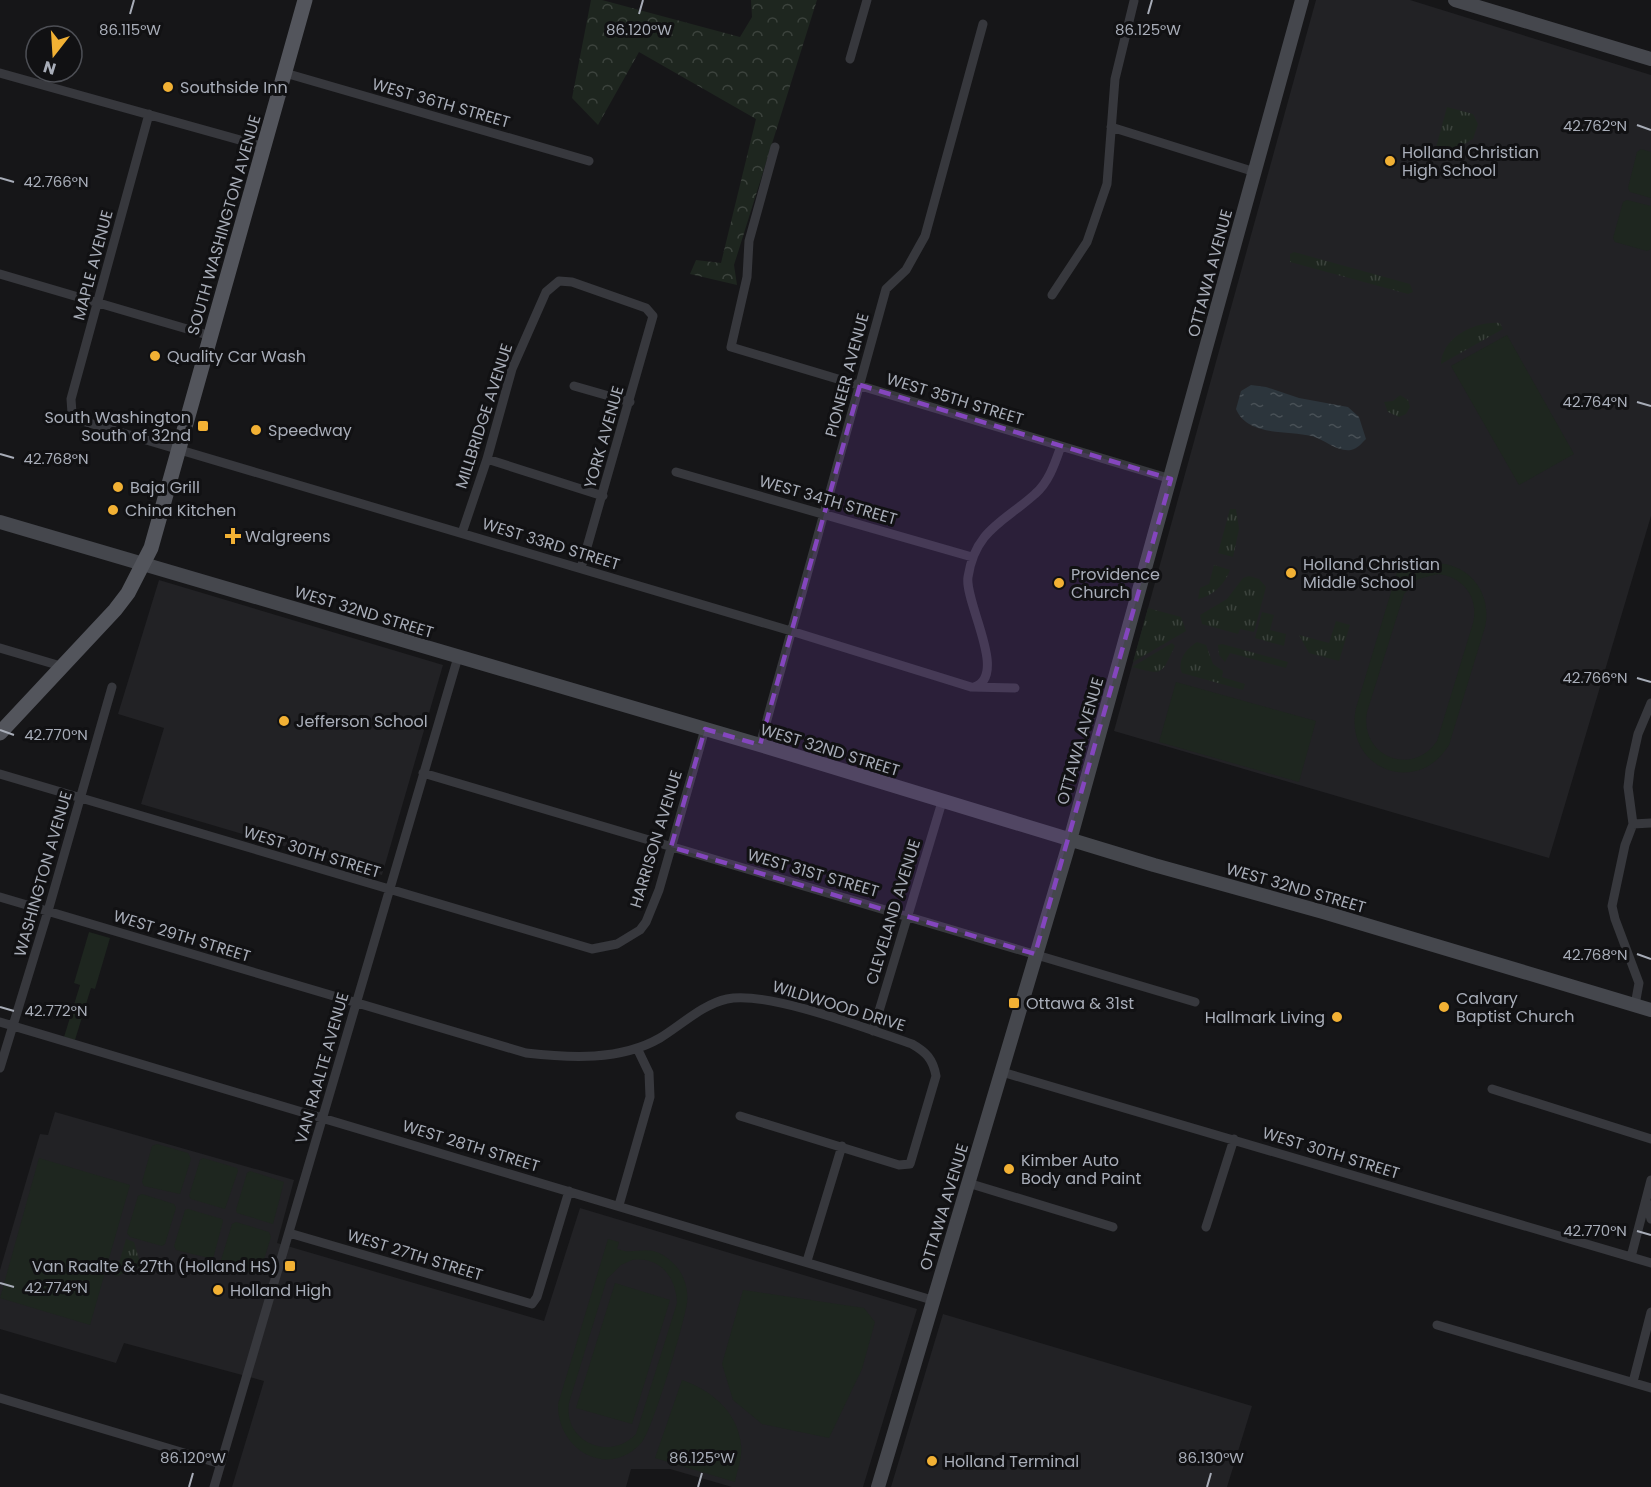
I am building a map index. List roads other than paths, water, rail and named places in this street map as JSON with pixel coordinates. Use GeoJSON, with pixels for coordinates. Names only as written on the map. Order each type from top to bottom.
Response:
{"type":"FeatureCollection","features":[{"type":"Feature","properties":{"kind":"main road","name":"SOUTH WASHINGTON AVENUE"},"geometry":{"type":"LineString","coordinates":[[0,733],[115,610],[144,564],[160,523],[306,0]]}},
{"type":"Feature","properties":{"kind":"street"},"geometry":{"type":"LineString","coordinates":[[850,59],[867,0]]}},
{"type":"Feature","properties":{"kind":"street","name":"OTTAWA AVENUE"},"geometry":{"type":"LineString","coordinates":[[878,1487],[1070,840],[1302,0]]}},
{"type":"Feature","properties":{"kind":"street"},"geometry":{"type":"LineString","coordinates":[[1455,0],[1651,59]]}},
{"type":"Feature","properties":{"kind":"street"},"geometry":{"type":"LineString","coordinates":[[1052,295],[1078,256],[1094,225],[1107,184],[1118,58],[1134,1]]}},
{"type":"Feature","properties":{"kind":"street","name":"PIONEER AVENUE"},"geometry":{"type":"LineString","coordinates":[[760,745],[886,289],[906,270],[925,236],[983,24]]}},
{"type":"Feature","properties":{"kind":"street"},"geometry":{"type":"LineString","coordinates":[[0,74],[265,147]]}},
{"type":"Feature","properties":{"kind":"street","name":"WEST 36TH STREET"},"geometry":{"type":"LineString","coordinates":[[285,74],[589,160]]}},
{"type":"Feature","properties":{"kind":"street","name":"MAPLE AVENUE"},"geometry":{"type":"LineString","coordinates":[[79,420],[72,413],[71,399],[149,114]]}},
{"type":"Feature","properties":{"kind":"street"},"geometry":{"type":"LineString","coordinates":[[1111,127],[1255,172]]}},
{"type":"Feature","properties":{"kind":"street","name":"WEST 35TH STREET"},"geometry":{"type":"LineString","coordinates":[[775,147],[749,241],[747,277],[731,347],[1170,479]]}},
{"type":"Feature","properties":{"kind":"street"},"geometry":{"type":"LineString","coordinates":[[0,274],[211,336]]}},
{"type":"Feature","properties":{"kind":"street","name":"MILLBRIDGE AVENUE"},"geometry":{"type":"LineString","coordinates":[[462,533],[487,459],[504,393],[546,292],[559,280],[572,282],[653,313]]}},
{"type":"Feature","properties":{"kind":"street","name":"YORK AVENUE"},"geometry":{"type":"LineString","coordinates":[[581,568],[630,402],[653,313]]}},
{"type":"Feature","properties":{"kind":"street"},"geometry":{"type":"LineString","coordinates":[[573,386],[630,402]]}},
{"type":"Feature","properties":{"kind":"street","name":"WEST 33RD STREET"},"geometry":{"type":"LineString","coordinates":[[79,420],[792,631],[971,687],[1015,688]]}},
{"type":"Feature","properties":{"kind":"street"},"geometry":{"type":"LineString","coordinates":[[971,687],[979,685],[988,666],[987,652],[967,587],[972,557],[991,528],[1037,493],[1052,473],[1061,446]]}},
{"type":"Feature","properties":{"kind":"street"},"geometry":{"type":"LineString","coordinates":[[487,459],[603,496]]}},
{"type":"Feature","properties":{"kind":"street","name":"WEST 34TH STREET"},"geometry":{"type":"LineString","coordinates":[[676,472],[972,557]]}},
{"type":"Feature","properties":{"kind":"street","name":"WEST 32ND STREET"},"geometry":{"type":"LineString","coordinates":[[0,522],[1651,1010]]}},
{"type":"Feature","properties":{"kind":"street"},"geometry":{"type":"LineString","coordinates":[[0,648],[64,667]]}},
{"type":"Feature","properties":{"kind":"street","name":"VAN RAALTE AVENUE"},"geometry":{"type":"LineString","coordinates":[[214,1487],[458,657]]}},
{"type":"Feature","properties":{"kind":"street","name":"WASHINGTON AVENUE"},"geometry":{"type":"LineString","coordinates":[[0,1068],[112,687]]}},
{"type":"Feature","properties":{"kind":"street"},"geometry":{"type":"LineString","coordinates":[[1635,1005],[1639,983],[1612,906],[1625,844],[1633,824],[1629,787],[1630,770],[1638,734],[1651,703]]}},
{"type":"Feature","properties":{"kind":"street","name":"HARRISON AVENUE"},"geometry":{"type":"LineString","coordinates":[[617,944],[640,930],[646,922],[659,890],[705,729]]}},
{"type":"Feature","properties":{"kind":"street","name":"WEST 31ST STREET"},"geometry":{"type":"LineString","coordinates":[[423,773],[1195,1002]]}},
{"type":"Feature","properties":{"kind":"street","name":"WEST 30TH STREET"},"geometry":{"type":"LineString","coordinates":[[0,774],[389,891],[592,949],[617,944]]}},
{"type":"Feature","properties":{"kind":"street","name":"CLEVELAND AVENUE"},"geometry":{"type":"LineString","coordinates":[[873,1031],[942,802]]}},
{"type":"Feature","properties":{"kind":"street"},"geometry":{"type":"LineString","coordinates":[[1633,824],[1651,823]]}},
{"type":"Feature","properties":{"kind":"street","name":"WEST 29TH STREET"},"geometry":{"type":"LineString","coordinates":[[0,897],[356,1004]]}},
{"type":"Feature","properties":{"kind":"street","name":"WILDWOOD DRIVE"},"geometry":{"type":"LineString","coordinates":[[356,1004],[526,1053],[586,1057],[637,1048],[657,1039],[718,1002],[762,998],[912,1044],[929,1056],[936,1076],[910,1164],[899,1165],[842,1146]]}},
{"type":"Feature","properties":{"kind":"street","name":"WEST 28TH STREET"},"geometry":{"type":"LineString","coordinates":[[0,1022],[932,1300]]}},
{"type":"Feature","properties":{"kind":"street"},"geometry":{"type":"LineString","coordinates":[[619,1206],[650,1097],[649,1073],[637,1048]]}},
{"type":"Feature","properties":{"kind":"street","name":"WEST 30TH STREET"},"geometry":{"type":"LineString","coordinates":[[1002,1072],[1651,1263]]}},
{"type":"Feature","properties":{"kind":"street"},"geometry":{"type":"LineString","coordinates":[[1492,1089],[1651,1139]]}},
{"type":"Feature","properties":{"kind":"street"},"geometry":{"type":"LineString","coordinates":[[740,1116],[842,1146],[807,1261]]}},
{"type":"Feature","properties":{"kind":"street"},"geometry":{"type":"LineString","coordinates":[[1206,1227],[1234,1139]]}},
{"type":"Feature","properties":{"kind":"street"},"geometry":{"type":"LineString","coordinates":[[1630,1257],[1651,1180]]}},
{"type":"Feature","properties":{"kind":"street"},"geometry":{"type":"LineString","coordinates":[[968,1183],[1113,1227]]}},
{"type":"Feature","properties":{"kind":"street","name":"WEST 27TH STREET"},"geometry":{"type":"LineString","coordinates":[[289,1233],[532,1304],[537,1297],[569,1191]]}},
{"type":"Feature","properties":{"kind":"street"},"geometry":{"type":"LineString","coordinates":[[1645,1198],[1651,1219]]}},
{"type":"Feature","properties":{"kind":"street"},"geometry":{"type":"LineString","coordinates":[[1633,1382],[1651,1312]]}},
{"type":"Feature","properties":{"kind":"street"},"geometry":{"type":"LineString","coordinates":[[1437,1325],[1651,1388]]}},
{"type":"Feature","properties":{"kind":"street"},"geometry":{"type":"LineString","coordinates":[[0,1398],[221,1464]]}},
{"type":"Feature","properties":{"kind":"water"},"geometry":{"type":"Polygon","coordinates":[[[1251,385],[1266,387],[1299,398],[1348,407],[1359,417],[1366,439],[1356,448],[1346,450],[1336,448],[1312,436],[1269,431],[1249,424],[1236,409],[1241,391],[1251,385]]]}},
{"type":"Feature","properties":{"kind":"place","name":"Southside Inn"},"geometry":{"type":"Point","coordinates":[168,87]}},
{"type":"Feature","properties":{"kind":"place","name":"Holland Christian High School"},"geometry":{"type":"Point","coordinates":[1390,161]}},
{"type":"Feature","properties":{"kind":"place","name":"Quality Car Wash"},"geometry":{"type":"Point","coordinates":[155,356]}},
{"type":"Feature","properties":{"kind":"place","name":"South Washington South of 32nd"},"geometry":{"type":"Point","coordinates":[203,426]}},
{"type":"Feature","properties":{"kind":"place","name":"Speedway"},"geometry":{"type":"Point","coordinates":[256,430]}},
{"type":"Feature","properties":{"kind":"place","name":"Baja Grill"},"geometry":{"type":"Point","coordinates":[118,487]}},
{"type":"Feature","properties":{"kind":"place","name":"China Kitchen"},"geometry":{"type":"Point","coordinates":[113,510]}},
{"type":"Feature","properties":{"kind":"place","name":"Walgreens"},"geometry":{"type":"Point","coordinates":[233,536]}},
{"type":"Feature","properties":{"kind":"place","name":"Holland Christian Middle School"},"geometry":{"type":"Point","coordinates":[1291,573]}},
{"type":"Feature","properties":{"kind":"place","name":"Providence Church"},"geometry":{"type":"Point","coordinates":[1059,583]}},
{"type":"Feature","properties":{"kind":"place","name":"Jefferson School"},"geometry":{"type":"Point","coordinates":[284,721]}},
{"type":"Feature","properties":{"kind":"place","name":"Ottawa & 31st"},"geometry":{"type":"Point","coordinates":[1014,1003]}},
{"type":"Feature","properties":{"kind":"place","name":"Calvary Baptist Church"},"geometry":{"type":"Point","coordinates":[1444,1007]}},
{"type":"Feature","properties":{"kind":"place","name":"Hallmark Living"},"geometry":{"type":"Point","coordinates":[1337,1017]}},
{"type":"Feature","properties":{"kind":"place","name":"Kimber Auto Body and Paint"},"geometry":{"type":"Point","coordinates":[1009,1169]}},
{"type":"Feature","properties":{"kind":"place","name":"Van Raalte & 27th (Holland HS)"},"geometry":{"type":"Point","coordinates":[290,1266]}},
{"type":"Feature","properties":{"kind":"place","name":"Holland High"},"geometry":{"type":"Point","coordinates":[218,1290]}},
{"type":"Feature","properties":{"kind":"place","name":"Holland Terminal"},"geometry":{"type":"Point","coordinates":[932,1461]}}]}
